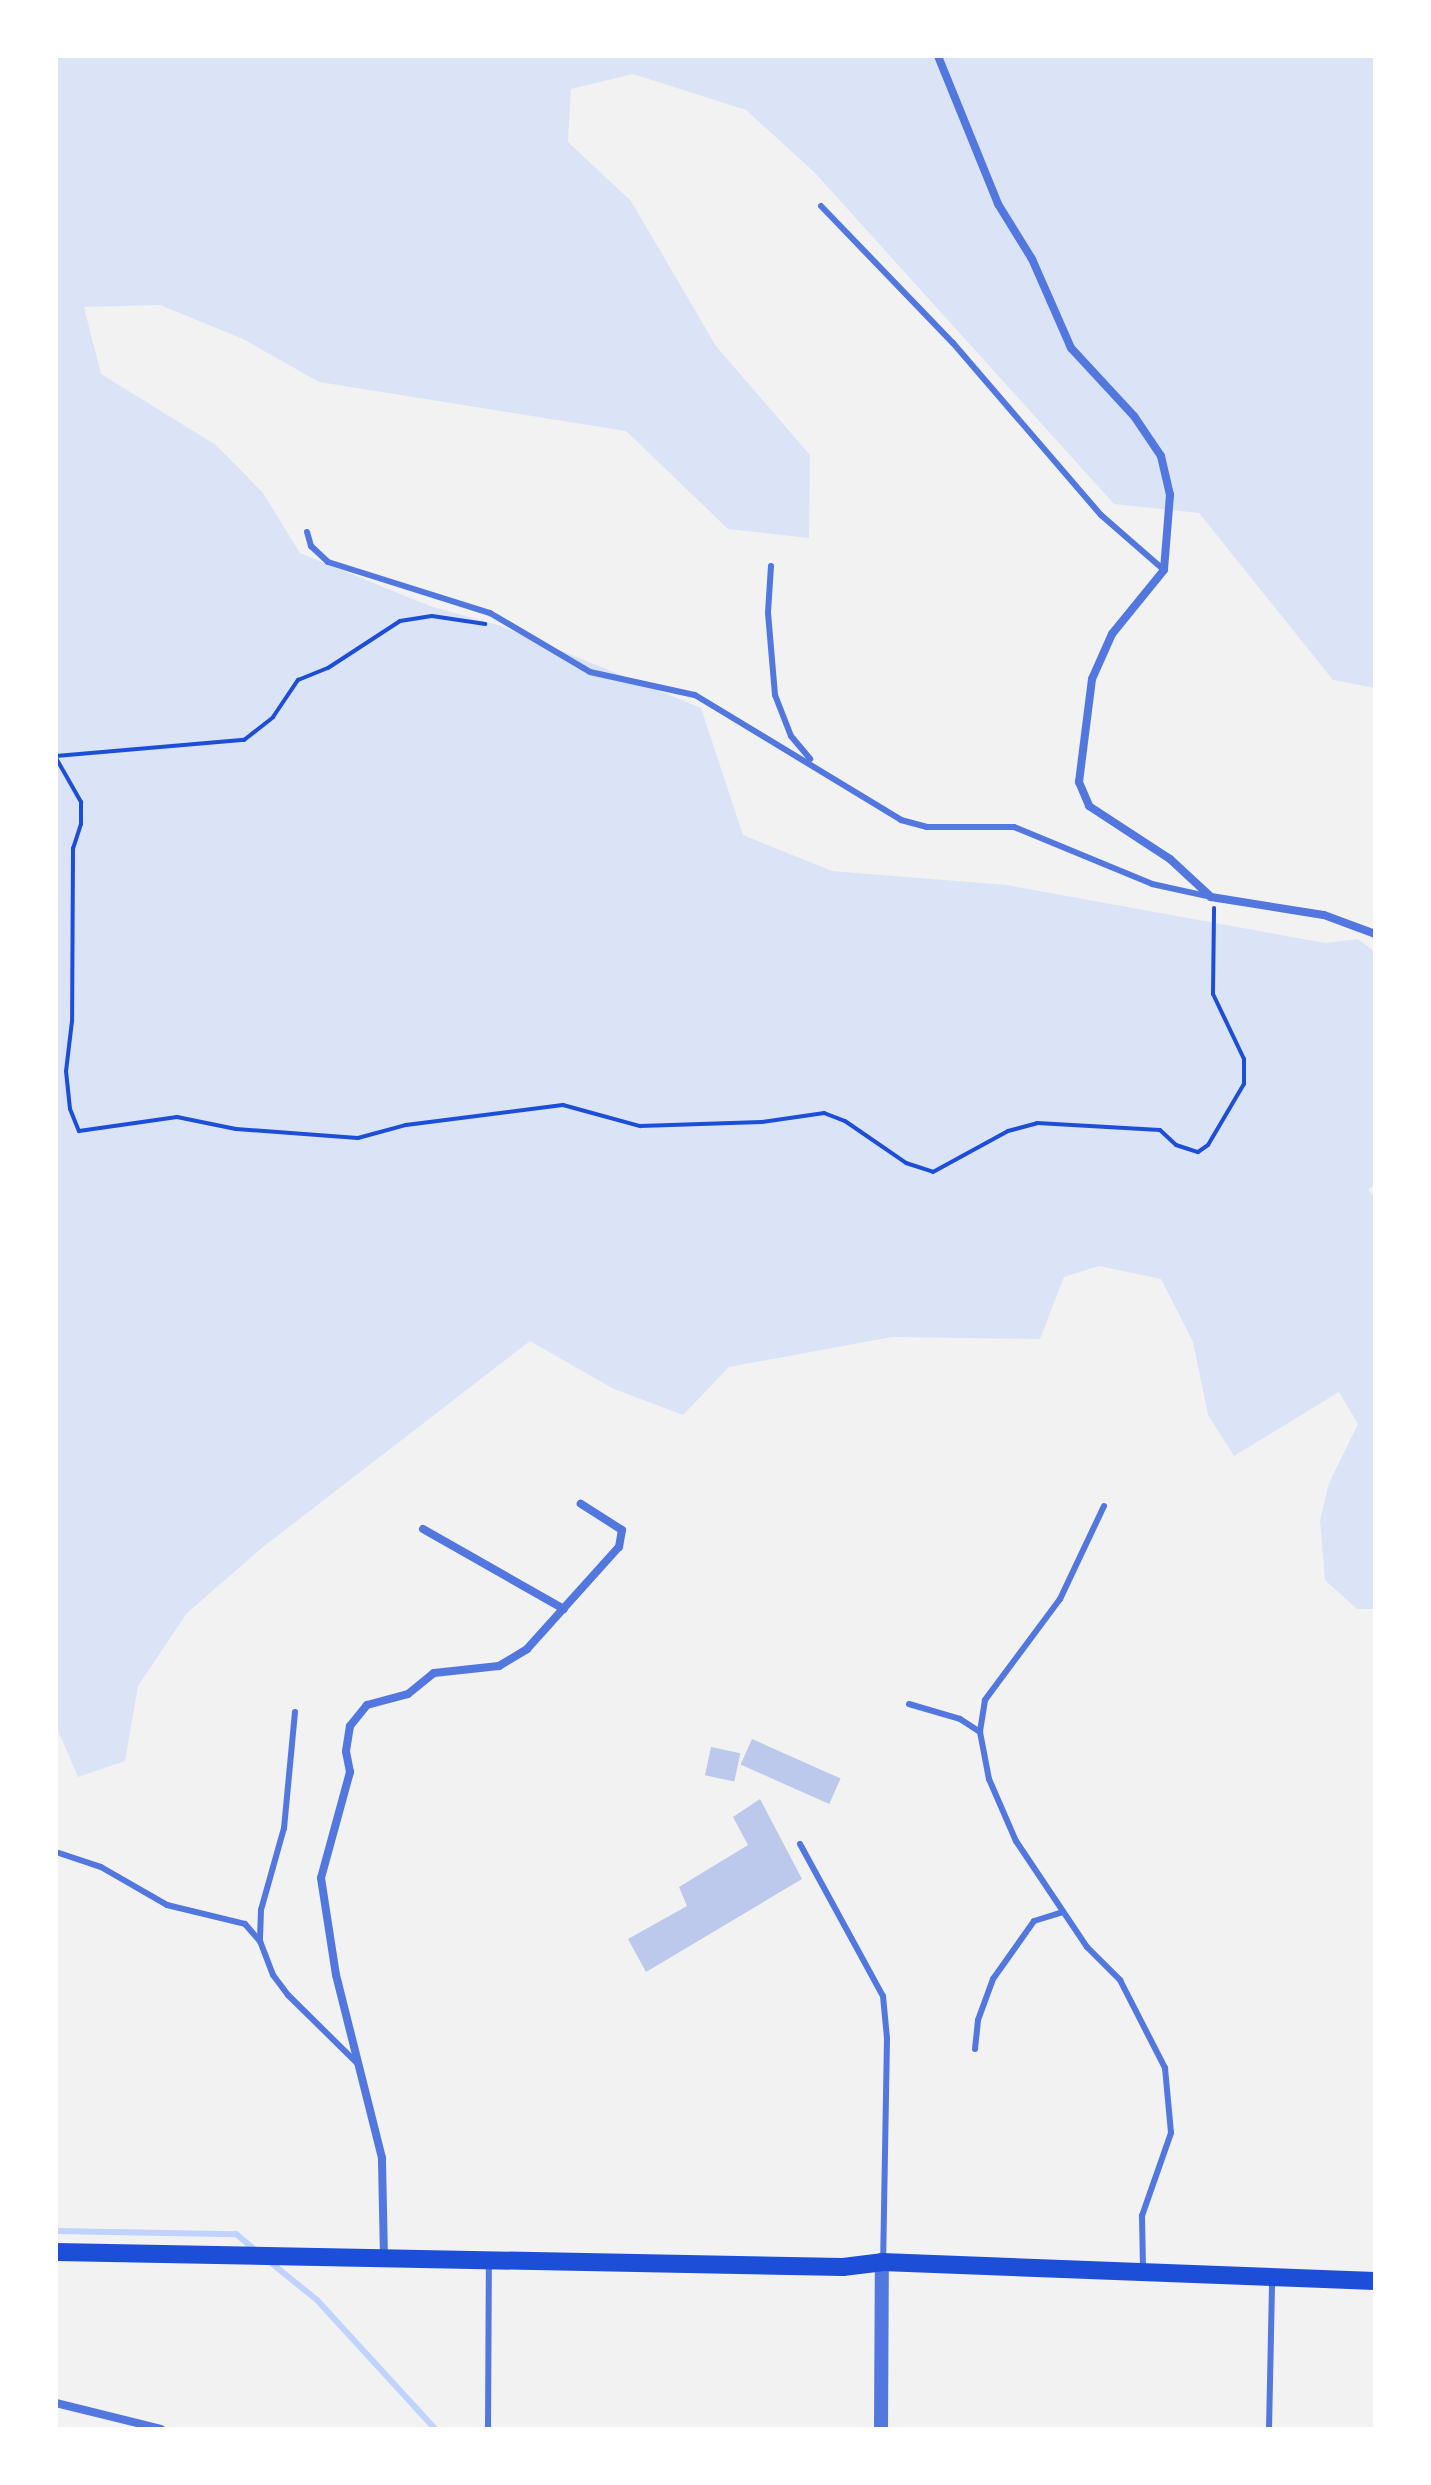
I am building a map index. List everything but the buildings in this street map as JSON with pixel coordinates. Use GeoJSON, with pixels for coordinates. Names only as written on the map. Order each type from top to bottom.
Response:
{"type":"FeatureCollection","features":[{"type":"Feature","properties":{"kind":"main road"},"geometry":{"type":"LineString","coordinates":[[56,2252],[843,2267],[882,2262],[1143,2268],[1272,2279],[1375,2281]]}},
{"type":"Feature","properties":{"kind":"street"},"geometry":{"type":"LineString","coordinates":[[938,56],[998,204],[1032,259],[1071,348],[1134,416],[1161,456],[1170,495],[1164,570],[1112,634],[1092,679],[1079,782],[1089,806],[1170,859],[1214,898],[1324,915],[1375,934]]}},
{"type":"Feature","properties":{"kind":"street"},"geometry":{"type":"LineString","coordinates":[[384,2257],[382,2158],[336,1975],[321,1878],[350,1772],[346,1751],[350,1726],[367,1705],[408,1694],[434,1673],[499,1666],[527,1649],[619,1547],[622,1530],[581,1504]]}},
{"type":"Feature","properties":{"kind":"street"},"geometry":{"type":"LineString","coordinates":[[423,1529],[564,1609]]}},
{"type":"Feature","properties":{"kind":"street"},"geometry":{"type":"LineString","coordinates":[[881,2429],[882,2262]]}},
{"type":"Feature","properties":{"kind":"street"},"geometry":{"type":"LineString","coordinates":[[57,2405],[161,2429]]}},
{"type":"Feature","properties":{"kind":"lane"},"geometry":{"type":"LineString","coordinates":[[821,206],[953,343],[1101,515],[1164,570]]}},
{"type":"Feature","properties":{"kind":"lane"},"geometry":{"type":"LineString","coordinates":[[307,532],[311,546],[328,562],[444,595],[498,618],[590,672],[695,695],[815,765],[901,820],[927,827],[1014,827],[1152,884],[1214,898]]}},
{"type":"Feature","properties":{"kind":"lane"},"geometry":{"type":"LineString","coordinates":[[771,566],[768,613],[775,695],[791,736],[815,765]]}},
{"type":"Feature","properties":{"kind":"lane"},"geometry":{"type":"LineString","coordinates":[[1104,1506],[1060,1599],[985,1700],[980,1732],[989,1779],[1016,1841],[1087,1947],[1120,1980],[1165,2068],[1171,2133],[1142,2216],[1143,2268]]}},
{"type":"Feature","properties":{"kind":"lane"},"geometry":{"type":"LineString","coordinates":[[909,1704],[960,1719],[980,1732]]}},
{"type":"Feature","properties":{"kind":"lane"},"geometry":{"type":"LineString","coordinates":[[260,1941],[261,1910],[284,1828],[295,1712]]}},
{"type":"Feature","properties":{"kind":"lane"},"geometry":{"type":"LineString","coordinates":[[800,1844],[883,1996],[887,2038],[882,2262]]}},
{"type":"Feature","properties":{"kind":"lane"},"geometry":{"type":"LineString","coordinates":[[56,1852],[101,1867],[167,1905],[245,1924],[260,1941],[273,1975],[288,1995],[360,2066]]}},
{"type":"Feature","properties":{"kind":"lane"},"geometry":{"type":"LineString","coordinates":[[975,2049],[978,2020],[993,1979],[1034,1921],[1063,1912]]}},
{"type":"Feature","properties":{"kind":"lane"},"geometry":{"type":"LineString","coordinates":[[488,2429],[489,2259]]}},
{"type":"Feature","properties":{"kind":"lane"},"geometry":{"type":"LineString","coordinates":[[1269,2429],[1272,2279]]}},
{"type":"Feature","properties":{"kind":"path"},"geometry":{"type":"LineString","coordinates":[[498,618],[480,626],[432,616],[400,621],[328,668],[298,680],[273,717],[244,740],[56,757],[81,802],[81,824],[73,848],[73,993],[66,1071],[70,1109],[79,1131],[177,1117],[236,1129],[358,1138],[406,1125],[563,1105],[640,1126],[747,1123],[824,1113],[845,1121],[906,1163],[933,1172],[1008,1131],[1037,1123],[1160,1130],[1176,1145],[1198,1152],[1208,1145],[1244,1084],[1244,1059],[1213,994],[1210,948],[1214,898]]}},
{"type":"Feature","properties":{"kind":"shaded area"},"geometry":{"type":"Polygon","coordinates":[[[56,56],[1375,56],[1375,688],[1333,680],[1199,513],[1114,504],[815,173],[746,110],[633,74],[571,89],[568,142],[631,201],[716,346],[810,455],[809,538],[728,529],[626,431],[319,382],[243,339],[160,305],[84,307],[101,374],[216,445],[263,493],[300,553],[430,606],[501,626],[701,708],[743,835],[832,871],[1007,885],[1325,943],[1358,939],[1375,952],[1375,1184],[1368,1190],[1375,1197],[1375,1609],[1357,1609],[1325,1580],[1320,1520],[1329,1483],[1358,1424],[1339,1392],[1234,1456],[1208,1415],[1193,1342],[1161,1279],[1099,1266],[1064,1277],[1040,1339],[892,1337],[729,1367],[683,1415],[614,1389],[530,1341],[263,1547],[187,1613],[138,1686],[125,1761],[78,1777],[56,1726],[56,56]]]}},
{"type":"Feature","properties":{"kind":"waterway"},"geometry":{"type":"LineString","coordinates":[[56,2231],[236,2234],[255,2250]]}},
{"type":"Feature","properties":{"kind":"waterway"},"geometry":{"type":"LineString","coordinates":[[270,2262],[317,2300],[435,2429]]}}]}
